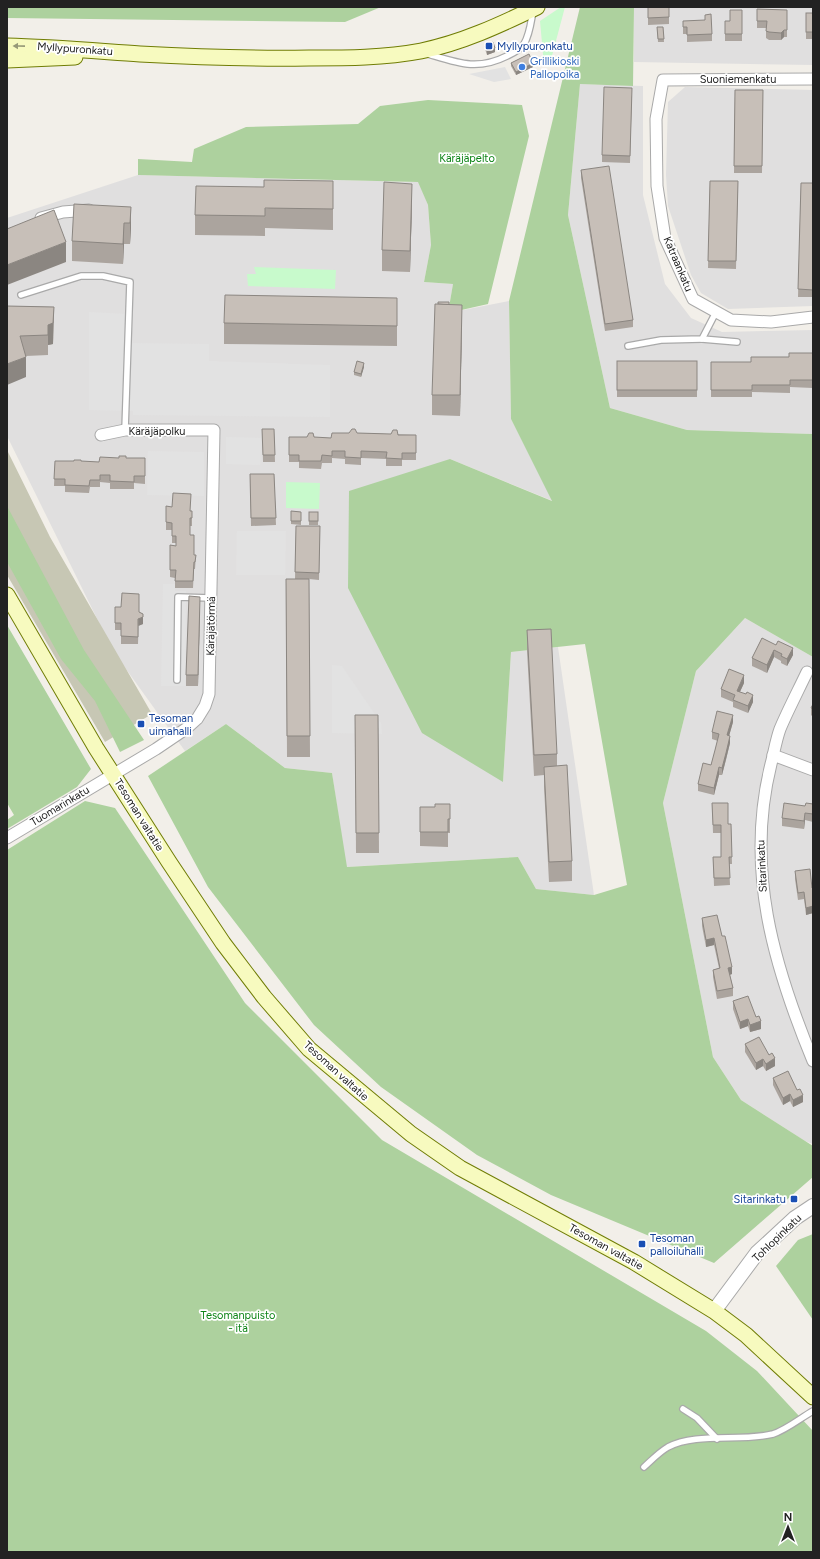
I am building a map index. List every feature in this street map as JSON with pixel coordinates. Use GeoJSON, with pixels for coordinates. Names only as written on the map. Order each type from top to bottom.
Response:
{"type":"FeatureCollection","features":[{"type":"Feature","properties":{"kind":"main road","name":"Myllypuronkatu"},"geometry":{"type":"LineString","coordinates":[[7,46],[142,54],[284,58],[366,57],[420,51],[466,39],[535,8]]}},
{"type":"Feature","properties":{"kind":"main road","name":"Myllypuronkatu"},"geometry":{"type":"LineString","coordinates":[[7,60],[142,54]]}},
{"type":"Feature","properties":{"kind":"main road","name":"Tesoman valtatie"},"geometry":{"type":"LineString","coordinates":[[7,595],[71,706],[169,862],[223,943],[264,997],[309,1049],[411,1134],[460,1168],[634,1262],[714,1311],[746,1335],[813,1397]]}},
{"type":"Feature","properties":{"kind":"street","name":"Suoniemenkatu"},"geometry":{"type":"LineString","coordinates":[[663,80],[813,79]]}},
{"type":"Feature","properties":{"kind":"street","name":"Katraankatu"},"geometry":{"type":"LineString","coordinates":[[663,80],[656,119],[657,186],[665,238],[693,299],[732,320],[770,322],[813,317]]}},
{"type":"Feature","properties":{"kind":"street"},"geometry":{"type":"LineString","coordinates":[[33,221],[63,212],[102,209]]}},
{"type":"Feature","properties":{"kind":"street","name":"Käräjäpolku"},"geometry":{"type":"LineString","coordinates":[[101,435],[125,430],[214,430]]}},
{"type":"Feature","properties":{"kind":"street","name":"Käräjätörmä"},"geometry":{"type":"LineString","coordinates":[[114,775],[187,728],[197,718],[205,706],[209,694],[214,430]]}},
{"type":"Feature","properties":{"kind":"street","name":"Sitarinkatu"},"geometry":{"type":"LineString","coordinates":[[807,672],[780,730],[773,755],[762,810],[760,850],[764,905],[774,950],[785,987],[813,1060]]}},
{"type":"Feature","properties":{"kind":"street"},"geometry":{"type":"LineString","coordinates":[[773,755],[813,770]]}},
{"type":"Feature","properties":{"kind":"street","name":"Tuomarinkatu"},"geometry":{"type":"LineString","coordinates":[[7,838],[114,775]]}},
{"type":"Feature","properties":{"kind":"street","name":"Tohlopinkatu"},"geometry":{"type":"LineString","coordinates":[[714,1311],[757,1253],[795,1218],[813,1206]]}},
{"type":"Feature","properties":{"kind":"lane"},"geometry":{"type":"LineString","coordinates":[[420,51],[456,63],[479,65],[492,62],[518,50],[525,42],[535,8]]}},
{"type":"Feature","properties":{"kind":"lane"},"geometry":{"type":"LineString","coordinates":[[21,295],[82,276],[103,276],[130,282],[125,430]]}},
{"type":"Feature","properties":{"kind":"lane"},"geometry":{"type":"LineString","coordinates":[[702,339],[716,312]]}},
{"type":"Feature","properties":{"kind":"lane"},"geometry":{"type":"LineString","coordinates":[[628,346],[661,340],[702,339],[737,342]]}},
{"type":"Feature","properties":{"kind":"lane"},"geometry":{"type":"LineString","coordinates":[[177,680],[178,597],[211,598]]}},
{"type":"Feature","properties":{"kind":"lane"},"geometry":{"type":"LineString","coordinates":[[683,1409],[697,1418],[717,1439]]}},
{"type":"Feature","properties":{"kind":"lane"},"geometry":{"type":"LineString","coordinates":[[644,1467],[656,1454],[680,1442],[754,1437],[775,1433],[813,1410]]}},
{"type":"Feature","properties":{"kind":"shaded area"},"geometry":{"type":"Polygon","coordinates":[[[634,7],[813,7],[813,65],[634,62],[634,7]]]}},
{"type":"Feature","properties":{"kind":"shaded area"},"geometry":{"type":"Polygon","coordinates":[[[505,67],[511,79],[494,82],[469,74],[505,67]]]}},
{"type":"Feature","properties":{"kind":"shaded area"},"geometry":{"type":"Polygon","coordinates":[[[580,84],[643,86],[643,195],[665,284],[691,318],[722,332],[813,330],[813,434],[687,430],[610,408],[568,215],[580,84]]]}},
{"type":"Feature","properties":{"kind":"shaded area"},"geometry":{"type":"Polygon","coordinates":[[[685,87],[813,90],[813,306],[728,309],[701,293],[691,275],[668,206],[666,175],[668,102],[685,87]]]}},
{"type":"Feature","properties":{"kind":"shaded area"},"geometry":{"type":"Polygon","coordinates":[[[138,175],[419,182],[428,205],[431,245],[424,282],[453,284],[448,313],[509,301],[511,419],[553,501],[450,459],[503,782],[511,652],[558,647],[594,895],[536,889],[518,857],[346,867],[332,773],[285,768],[226,724],[185,751],[113,651],[7,436],[7,218],[138,175]]]}},
{"type":"Feature","properties":{"kind":"shaded area"},"geometry":{"type":"Polygon","coordinates":[[[89,312],[127,314],[127,343],[209,344],[209,361],[330,365],[330,417],[133,415],[133,411],[89,410],[89,312]]]}},
{"type":"Feature","properties":{"kind":"shaded area"},"geometry":{"type":"Polygon","coordinates":[[[226,437],[261,438],[260,465],[226,464],[226,437]]]}},
{"type":"Feature","properties":{"kind":"shaded area"},"geometry":{"type":"Polygon","coordinates":[[[7,450],[50,537],[152,714],[105,742],[7,575],[7,450]]]}},
{"type":"Feature","properties":{"kind":"shaded area"},"geometry":{"type":"Polygon","coordinates":[[[148,451],[204,452],[204,496],[147,495],[148,451]]]}},
{"type":"Feature","properties":{"kind":"shaded area"},"geometry":{"type":"Polygon","coordinates":[[[237,531],[286,531],[285,575],[236,575],[237,531]]]}},
{"type":"Feature","properties":{"kind":"shaded area"},"geometry":{"type":"Polygon","coordinates":[[[163,584],[175,584],[175,591],[186,591],[185,686],[161,686],[163,584]]]}},
{"type":"Feature","properties":{"kind":"shaded area"},"geometry":{"type":"Polygon","coordinates":[[[745,618],[813,657],[813,1144],[805,1141],[741,1100],[713,1057],[663,803],[696,671],[745,618]]]}},
{"type":"Feature","properties":{"kind":"shaded area"},"geometry":{"type":"Polygon","coordinates":[[[332,665],[342,666],[381,723],[382,734],[332,733],[332,665]]]}},
{"type":"Feature","properties":{"kind":"green space"},"geometry":{"type":"Polygon","coordinates":[[[7,7],[381,7],[345,22],[7,18],[7,7]]]}},
{"type":"Feature","properties":{"kind":"green space"},"geometry":{"type":"Polygon","coordinates":[[[561,7],[565,7],[549,67],[544,65],[540,21],[561,7]]]}},
{"type":"Feature","properties":{"kind":"green space"},"geometry":{"type":"Polygon","coordinates":[[[580,7],[634,7],[633,86],[580,84],[568,215],[610,408],[687,430],[813,434],[813,657],[745,618],[696,671],[663,803],[713,1057],[741,1100],[813,1146],[813,1177],[714,1263],[551,1195],[477,1155],[381,1087],[314,1025],[208,887],[148,776],[226,724],[285,768],[332,773],[347,867],[518,857],[536,889],[594,895],[627,885],[585,644],[511,652],[503,782],[422,733],[348,588],[349,491],[450,459],[552,501],[511,419],[509,301],[580,7]]]}},
{"type":"Feature","properties":{"kind":"green space","name":"Käräjäpelto"},"geometry":{"type":"Polygon","coordinates":[[[428,100],[522,105],[529,136],[488,304],[448,313],[453,284],[424,282],[431,245],[428,205],[418,182],[138,175],[138,159],[192,162],[194,149],[246,127],[358,124],[380,106],[428,100]]]}},
{"type":"Feature","properties":{"kind":"green space"},"geometry":{"type":"Polygon","coordinates":[[[254,267],[336,270],[335,289],[248,286],[247,274],[256,274],[254,267]]]}},
{"type":"Feature","properties":{"kind":"green space"},"geometry":{"type":"Polygon","coordinates":[[[286,482],[320,483],[319,509],[286,508],[286,482]]]}},
{"type":"Feature","properties":{"kind":"green space"},"geometry":{"type":"Polygon","coordinates":[[[7,506],[84,650],[144,740],[120,752],[95,701],[61,659],[7,562],[7,506]]]}},
{"type":"Feature","properties":{"kind":"green space"},"geometry":{"type":"Polygon","coordinates":[[[7,625],[91,769],[77,787],[7,829],[7,820],[14,815],[7,803],[7,625]]]}},
{"type":"Feature","properties":{"kind":"green space","name":"Tesomanpuisto - itä"},"geometry":{"type":"Polygon","coordinates":[[[85,801],[115,808],[245,1003],[382,1140],[706,1331],[757,1371],[813,1431],[813,1552],[7,1552],[7,850],[85,801]]]}},
{"type":"Feature","properties":{"kind":"green space"},"geometry":{"type":"Polygon","coordinates":[[[813,1234],[813,1320],[776,1266],[798,1240],[813,1234]]]}},
{"type":"Feature","properties":{"kind":"building"},"geometry":{"type":"Polygon","coordinates":[[[648,7],[669,7],[669,17],[648,18],[648,7]]]}},
{"type":"Feature","properties":{"kind":"building"},"geometry":{"type":"Polygon","coordinates":[[[757,9],[787,10],[787,30],[784,30],[781,33],[766,31],[767,21],[757,21],[757,9]]]}},
{"type":"Feature","properties":{"kind":"building"},"geometry":{"type":"Polygon","coordinates":[[[730,10],[742,10],[742,34],[725,34],[725,21],[730,21],[730,10]]]}},
{"type":"Feature","properties":{"kind":"building"},"geometry":{"type":"Polygon","coordinates":[[[806,13],[813,13],[813,32],[806,32],[806,13]]]}},
{"type":"Feature","properties":{"kind":"building"},"geometry":{"type":"Polygon","coordinates":[[[711,14],[712,34],[687,35],[687,27],[683,27],[683,21],[705,20],[705,15],[711,14]]]}},
{"type":"Feature","properties":{"kind":"building"},"geometry":{"type":"Polygon","coordinates":[[[657,27],[663,27],[664,39],[658,39],[657,27]]]}},
{"type":"Feature","properties":{"kind":"building"},"geometry":{"type":"Polygon","coordinates":[[[493,42],[495,48],[487,51],[485,46],[493,42]]]}},
{"type":"Feature","properties":{"kind":"building","name":"Grillikioski Pallopoika"},"geometry":{"type":"Polygon","coordinates":[[[529,54],[533,63],[516,72],[511,63],[529,54]]]}},
{"type":"Feature","properties":{"kind":"building"},"geometry":{"type":"Polygon","coordinates":[[[604,87],[632,88],[630,156],[602,155],[604,87]]]}},
{"type":"Feature","properties":{"kind":"building"},"geometry":{"type":"Polygon","coordinates":[[[735,90],[763,90],[762,166],[734,166],[735,90]]]}},
{"type":"Feature","properties":{"kind":"building"},"geometry":{"type":"Polygon","coordinates":[[[609,166],[633,320],[605,324],[581,170],[609,166]]]}},
{"type":"Feature","properties":{"kind":"building"},"geometry":{"type":"Polygon","coordinates":[[[264,180],[333,181],[333,209],[265,208],[265,216],[195,215],[196,186],[264,187],[264,180]]]}},
{"type":"Feature","properties":{"kind":"building"},"geometry":{"type":"Polygon","coordinates":[[[710,181],[738,181],[736,261],[708,261],[710,181]]]}},
{"type":"Feature","properties":{"kind":"building"},"geometry":{"type":"Polygon","coordinates":[[[384,182],[412,184],[410,251],[382,250],[384,182]]]}},
{"type":"Feature","properties":{"kind":"building"},"geometry":{"type":"Polygon","coordinates":[[[801,183],[813,183],[813,290],[798,289],[801,183]]]}},
{"type":"Feature","properties":{"kind":"building"},"geometry":{"type":"Polygon","coordinates":[[[74,204],[131,207],[130,223],[124,223],[123,244],[72,241],[74,204]]]}},
{"type":"Feature","properties":{"kind":"building"},"geometry":{"type":"Polygon","coordinates":[[[54,210],[66,242],[7,265],[7,229],[54,210]]]}},
{"type":"Feature","properties":{"kind":"building"},"geometry":{"type":"Polygon","coordinates":[[[225,295],[397,298],[397,326],[224,323],[225,295]]]}},
{"type":"Feature","properties":{"kind":"building"},"geometry":{"type":"Polygon","coordinates":[[[438,302],[449,302],[449,305],[438,304],[438,302]]]}},
{"type":"Feature","properties":{"kind":"building"},"geometry":{"type":"Polygon","coordinates":[[[435,304],[462,305],[460,395],[432,395],[435,304]]]}},
{"type":"Feature","properties":{"kind":"building"},"geometry":{"type":"Polygon","coordinates":[[[7,306],[54,307],[53,323],[48,325],[48,335],[20,336],[26,357],[7,364],[7,306]]]}},
{"type":"Feature","properties":{"kind":"building"},"geometry":{"type":"Polygon","coordinates":[[[789,353],[813,353],[813,380],[790,380],[790,385],[752,385],[752,390],[711,390],[711,362],[751,362],[751,357],[789,357],[789,353]]]}},
{"type":"Feature","properties":{"kind":"building"},"geometry":{"type":"Polygon","coordinates":[[[357,361],[364,363],[361,374],[354,372],[357,361]]]}},
{"type":"Feature","properties":{"kind":"building"},"geometry":{"type":"Polygon","coordinates":[[[617,361],[697,361],[697,390],[617,390],[617,361]]]}},
{"type":"Feature","properties":{"kind":"building"},"geometry":{"type":"Polygon","coordinates":[[[262,429],[274,429],[275,455],[263,455],[262,429]]]}},
{"type":"Feature","properties":{"kind":"building"},"geometry":{"type":"Polygon","coordinates":[[[352,429],[355,429],[357,433],[391,434],[393,430],[397,430],[398,435],[416,435],[416,453],[402,453],[402,459],[386,458],[387,452],[361,451],[361,458],[345,457],[345,451],[332,451],[332,456],[322,455],[321,461],[299,461],[299,455],[289,455],[289,437],[307,437],[309,433],[313,433],[314,437],[331,438],[332,433],[349,433],[352,429]]]}},
{"type":"Feature","properties":{"kind":"building"},"geometry":{"type":"Polygon","coordinates":[[[119,456],[126,456],[126,458],[145,458],[145,476],[134,476],[134,482],[110,481],[110,475],[100,475],[100,480],[90,480],[89,486],[65,485],[65,479],[54,479],[55,461],[81,460],[99,462],[100,457],[119,458],[119,456]]]}},
{"type":"Feature","properties":{"kind":"building"},"geometry":{"type":"Polygon","coordinates":[[[250,474],[274,474],[276,518],[251,518],[250,474]]]}},
{"type":"Feature","properties":{"kind":"building"},"geometry":{"type":"Polygon","coordinates":[[[173,493],[191,494],[190,511],[192,511],[192,518],[190,518],[190,535],[194,535],[194,555],[196,555],[193,581],[175,581],[176,570],[170,570],[170,545],[176,546],[176,536],[172,536],[172,523],[166,522],[166,506],[172,507],[173,493]]]}},
{"type":"Feature","properties":{"kind":"building"},"geometry":{"type":"Polygon","coordinates":[[[291,511],[301,512],[301,521],[291,521],[291,511]]]}},
{"type":"Feature","properties":{"kind":"building"},"geometry":{"type":"Polygon","coordinates":[[[309,512],[318,512],[318,521],[309,521],[309,512]]]}},
{"type":"Feature","properties":{"kind":"building"},"geometry":{"type":"Polygon","coordinates":[[[296,526],[320,526],[319,573],[295,572],[296,526]]]}},
{"type":"Feature","properties":{"kind":"building"},"geometry":{"type":"Polygon","coordinates":[[[286,579],[309,579],[310,736],[287,736],[286,579]]]}},
{"type":"Feature","properties":{"kind":"building"},"geometry":{"type":"Polygon","coordinates":[[[122,593],[139,594],[139,612],[143,614],[143,617],[138,619],[138,637],[121,636],[121,623],[115,623],[115,607],[121,607],[122,593]]]}},
{"type":"Feature","properties":{"kind":"building"},"geometry":{"type":"Polygon","coordinates":[[[189,596],[200,597],[198,675],[186,675],[189,596]]]}},
{"type":"Feature","properties":{"kind":"building"},"geometry":{"type":"Polygon","coordinates":[[[551,629],[557,754],[534,755],[527,630],[551,629]]]}},
{"type":"Feature","properties":{"kind":"building"},"geometry":{"type":"Polygon","coordinates":[[[762,638],[776,645],[778,641],[793,648],[787,659],[781,656],[782,654],[774,650],[767,665],[752,658],[762,638]]]}},
{"type":"Feature","properties":{"kind":"building"},"geometry":{"type":"Polygon","coordinates":[[[729,669],[744,675],[737,691],[746,694],[747,692],[753,695],[748,706],[733,700],[735,695],[721,689],[729,669]]]}},
{"type":"Feature","properties":{"kind":"building"},"geometry":{"type":"Polygon","coordinates":[[[717,711],[733,715],[727,735],[730,736],[726,753],[722,768],[719,767],[714,788],[698,784],[703,763],[711,765],[715,750],[719,734],[712,732],[717,711]]]}},
{"type":"Feature","properties":{"kind":"building"},"geometry":{"type":"Polygon","coordinates":[[[355,715],[378,715],[379,833],[356,833],[355,715]]]}},
{"type":"Feature","properties":{"kind":"building"},"geometry":{"type":"Polygon","coordinates":[[[567,765],[572,861],[549,862],[544,767],[567,765]]]}},
{"type":"Feature","properties":{"kind":"building"},"geometry":{"type":"Polygon","coordinates":[[[712,803],[728,803],[728,824],[731,824],[732,857],[729,857],[730,878],[714,878],[713,857],[721,857],[721,825],[713,825],[712,803]]]}},
{"type":"Feature","properties":{"kind":"building"},"geometry":{"type":"Polygon","coordinates":[[[784,803],[805,806],[806,803],[813,804],[813,814],[805,813],[804,821],[782,818],[784,803]]]}},
{"type":"Feature","properties":{"kind":"building"},"geometry":{"type":"Polygon","coordinates":[[[435,804],[450,804],[448,832],[420,832],[420,807],[435,807],[435,804]]]}},
{"type":"Feature","properties":{"kind":"building"},"geometry":{"type":"Polygon","coordinates":[[[810,869],[813,888],[813,906],[806,908],[804,892],[798,893],[795,871],[810,869]]]}},
{"type":"Feature","properties":{"kind":"building"},"geometry":{"type":"Polygon","coordinates":[[[717,915],[722,936],[725,936],[732,967],[728,968],[733,988],[717,991],[713,970],[720,968],[714,938],[706,940],[702,918],[717,915]]]}},
{"type":"Feature","properties":{"kind":"building"},"geometry":{"type":"Polygon","coordinates":[[[748,996],[756,1017],[759,1016],[761,1021],[750,1025],[748,1019],[740,1022],[733,1001],[748,996]]]}},
{"type":"Feature","properties":{"kind":"building"},"geometry":{"type":"Polygon","coordinates":[[[759,1037],[769,1055],[772,1053],[775,1058],[766,1064],[763,1059],[756,1063],[745,1044],[759,1037]]]}},
{"type":"Feature","properties":{"kind":"building"},"geometry":{"type":"Polygon","coordinates":[[[788,1071],[797,1090],[800,1089],[803,1095],[793,1100],[790,1094],[783,1098],[773,1078],[788,1071]]]}},
{"type":"Feature","properties":{"kind":"place","name":"Myllypuronkatu"},"geometry":{"type":"Point","coordinates":[489,46]}},
{"type":"Feature","properties":{"kind":"place","name":"Grillikioski Pallopoika"},"geometry":{"type":"Point","coordinates":[522,67]}},
{"type":"Feature","properties":{"kind":"place","name":"Tesoman uimahalli"},"geometry":{"type":"Point","coordinates":[141,724]}},
{"type":"Feature","properties":{"kind":"place","name":"Sitarinkatu"},"geometry":{"type":"Point","coordinates":[794,1199]}},
{"type":"Feature","properties":{"kind":"place","name":"Tesoman palloiluhalli"},"geometry":{"type":"Point","coordinates":[642,1244]}}]}
